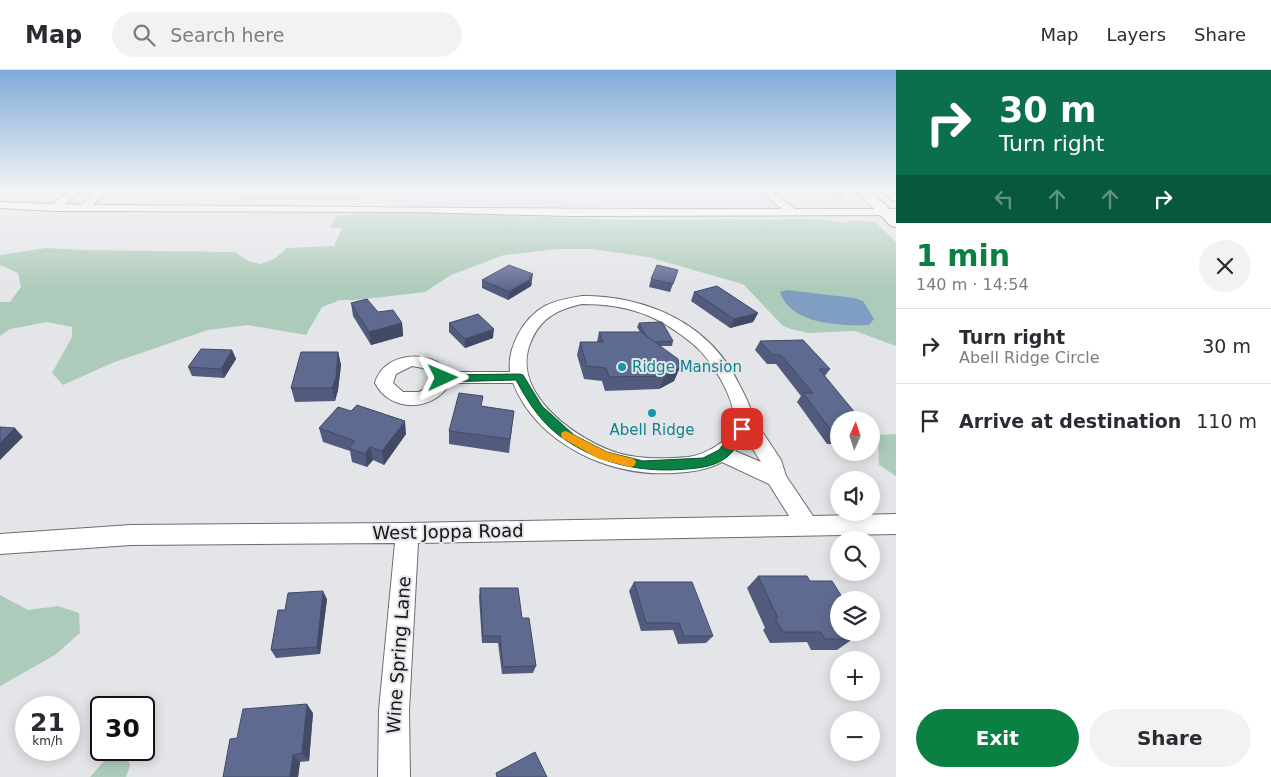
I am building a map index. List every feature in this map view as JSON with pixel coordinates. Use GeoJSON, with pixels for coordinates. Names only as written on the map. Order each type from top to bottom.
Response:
{"type":"FeatureCollection","features":[{"type":"Feature","properties":{"kind":"street"},"geometry":{"type":"LineString","coordinates":[[582,300],[603,300],[634,305],[677,325],[716,358],[727,374],[739,400],[743,423],[742,429],[723,454],[705,463],[643,466],[604,456],[569,438],[538,409],[519,377],[518,356],[525,335],[544,312],[564,304],[582,300]]}},
{"type":"Feature","properties":{"kind":"street"},"geometry":{"type":"LineString","coordinates":[[443,378],[519,377]]}},
{"type":"Feature","properties":{"kind":"street"},"geometry":{"type":"LineString","coordinates":[[742,429],[754,435],[774,466],[776,478],[807,525]]}},
{"type":"Feature","properties":{"kind":"street"},"geometry":{"type":"LineString","coordinates":[[723,454],[776,478]]}},
{"type":"Feature","properties":{"kind":"street","name":"West Joppa Road"},"geometry":{"type":"LineString","coordinates":[[0,544],[131,535],[406,533],[896,524]]}},
{"type":"Feature","properties":{"kind":"street","name":"Wine Spring Lane"},"geometry":{"type":"LineString","coordinates":[[394,777],[394,710],[406,533]]}},
{"type":"Feature","properties":{"kind":"green space"},"geometry":{"type":"Polygon","coordinates":[[[333,222],[875,222],[896,242],[896,346],[855,331],[808,333],[791,329],[783,326],[744,285],[648,257],[592,249],[559,249],[504,255],[451,275],[425,292],[357,300],[340,300],[322,307],[306,335],[248,325],[208,330],[112,363],[63,385],[52,373],[72,337],[72,327],[47,322],[10,329],[0,336],[0,302],[10,302],[21,287],[18,273],[0,265],[0,255],[46,248],[235,252],[250,262],[261,264],[274,259],[287,248],[334,246],[342,228],[330,227],[333,222]]]}},
{"type":"Feature","properties":{"kind":"green space"},"geometry":{"type":"Polygon","coordinates":[[[896,434],[896,476],[879,465],[880,435],[896,434]]]}},
{"type":"Feature","properties":{"kind":"green space"},"geometry":{"type":"Polygon","coordinates":[[[0,595],[28,610],[58,606],[79,613],[80,633],[55,655],[0,686],[0,595]]]}},
{"type":"Feature","properties":{"kind":"green space"},"geometry":{"type":"Polygon","coordinates":[[[104,761],[129,761],[130,766],[126,777],[90,777],[104,761]]]}},
{"type":"Feature","properties":{"kind":"water"},"geometry":{"type":"Polygon","coordinates":[[[787,290],[854,298],[863,301],[874,319],[869,325],[845,325],[831,324],[806,317],[786,303],[780,292],[787,290]]]}},
{"type":"Feature","properties":{"kind":"building"},"geometry":{"type":"Polygon","coordinates":[[[509,265],[533,274],[529,277],[532,278],[509,292],[482,280],[509,265]]]}},
{"type":"Feature","properties":{"kind":"building"},"geometry":{"type":"Polygon","coordinates":[[[657,265],[678,270],[673,284],[651,279],[657,265]]]}},
{"type":"Feature","properties":{"kind":"building"},"geometry":{"type":"Polygon","coordinates":[[[717,286],[758,313],[734,319],[694,292],[717,286]]]}},
{"type":"Feature","properties":{"kind":"building"},"geometry":{"type":"Polygon","coordinates":[[[367,299],[378,312],[393,310],[402,323],[369,332],[351,303],[367,299]]]}},
{"type":"Feature","properties":{"kind":"building"},"geometry":{"type":"Polygon","coordinates":[[[478,314],[494,329],[465,339],[449,323],[478,314]]]}},
{"type":"Feature","properties":{"kind":"building"},"geometry":{"type":"Polygon","coordinates":[[[662,322],[673,341],[654,342],[646,336],[639,323],[662,322]]]}},
{"type":"Feature","properties":{"kind":"building"},"geometry":{"type":"Polygon","coordinates":[[[599,332],[641,332],[678,359],[680,367],[665,376],[609,377],[606,368],[587,366],[580,342],[603,342],[599,332]]]}},
{"type":"Feature","properties":{"kind":"building"},"geometry":{"type":"Polygon","coordinates":[[[803,340],[830,369],[819,369],[854,411],[830,411],[830,429],[803,393],[813,393],[781,355],[772,355],[760,341],[803,340]]]}},
{"type":"Feature","properties":{"kind":"building"},"geometry":{"type":"Polygon","coordinates":[[[201,349],[232,350],[221,369],[188,367],[201,349]]]}},
{"type":"Feature","properties":{"kind":"building"},"geometry":{"type":"Polygon","coordinates":[[[301,352],[338,352],[336,377],[332,388],[291,388],[301,352]]]}},
{"type":"Feature","properties":{"kind":"building"},"geometry":{"type":"Polygon","coordinates":[[[459,393],[483,396],[481,406],[514,411],[510,439],[449,431],[459,393]]]}},
{"type":"Feature","properties":{"kind":"building"},"geometry":{"type":"Polygon","coordinates":[[[357,405],[405,421],[382,451],[370,447],[365,454],[349,448],[355,441],[319,428],[338,407],[351,411],[357,405]]]}},
{"type":"Feature","properties":{"kind":"building"},"geometry":{"type":"Polygon","coordinates":[[[0,427],[15,428],[0,443],[0,427]]]}},
{"type":"Feature","properties":{"kind":"building"},"geometry":{"type":"Polygon","coordinates":[[[758,576],[807,576],[810,581],[832,581],[838,591],[830,591],[830,639],[825,639],[821,632],[783,632],[775,618],[778,618],[758,576]]]}},
{"type":"Feature","properties":{"kind":"building"},"geometry":{"type":"Polygon","coordinates":[[[634,582],[692,582],[713,636],[684,636],[679,623],[646,623],[634,582]]]}},
{"type":"Feature","properties":{"kind":"building"},"geometry":{"type":"Polygon","coordinates":[[[480,588],[518,588],[522,618],[529,618],[536,666],[503,667],[500,636],[483,636],[480,588]]]}},
{"type":"Feature","properties":{"kind":"building"},"geometry":{"type":"Polygon","coordinates":[[[323,591],[317,647],[271,650],[278,610],[285,610],[288,593],[323,591]]]}},
{"type":"Feature","properties":{"kind":"building"},"geometry":{"type":"Polygon","coordinates":[[[307,704],[302,753],[293,755],[290,777],[223,777],[230,739],[237,738],[243,709],[307,704]]]}},
{"type":"Feature","properties":{"kind":"building"},"geometry":{"type":"Polygon","coordinates":[[[535,752],[547,777],[497,777],[496,773],[535,752]]]}},
{"type":"Feature","properties":{"kind":"slow traffic"},"geometry":{"type":"LineString","coordinates":[[566,435],[604,456],[630,462]]}},
{"type":"Feature","properties":{"kind":"place","name":"Ridge Mansion"},"geometry":{"type":"Point","coordinates":[622,367]}},
{"type":"Feature","properties":{"kind":"place","name":"Abell Ridge"},"geometry":{"type":"Point","coordinates":[652,413]}},
{"type":"Feature","properties":{"kind":"route"},"geometry":{"type":"LineString","coordinates":[[443,378],[519,377],[530,399],[538,409],[569,438],[604,456],[643,466],[705,463],[723,454],[742,429]]}}]}
